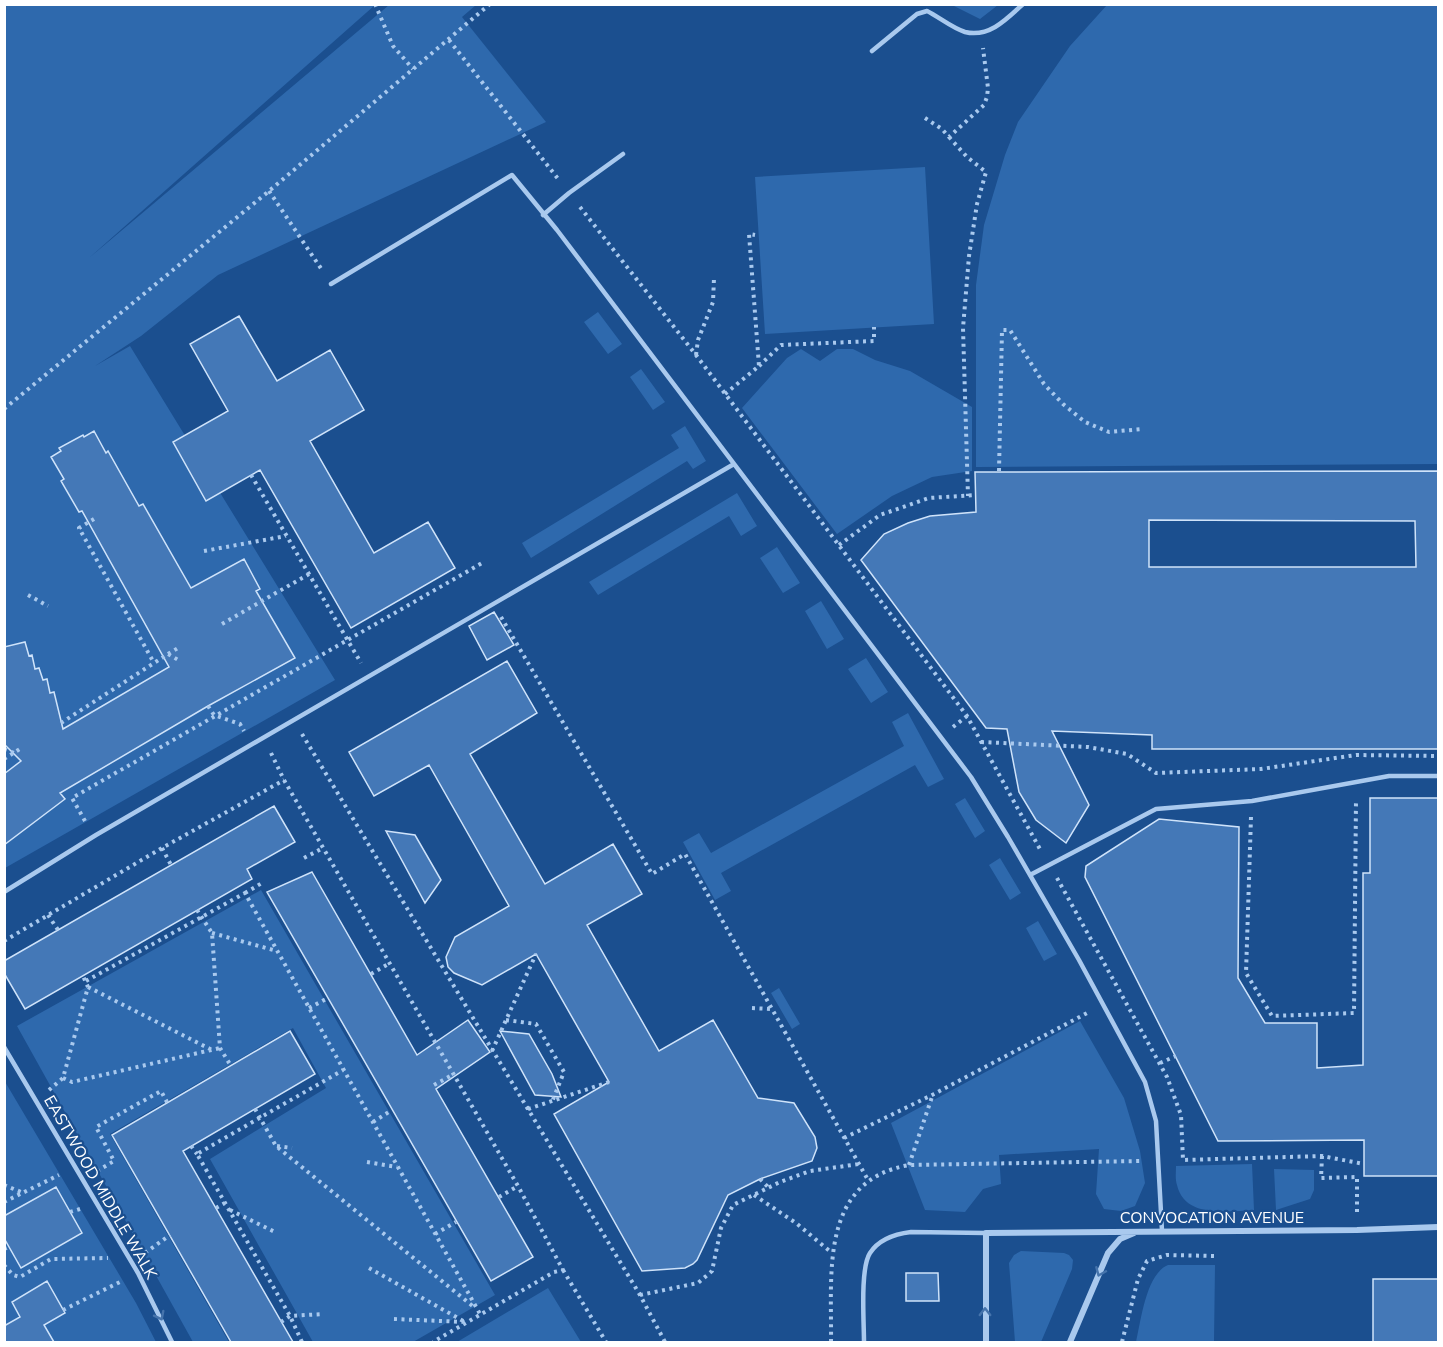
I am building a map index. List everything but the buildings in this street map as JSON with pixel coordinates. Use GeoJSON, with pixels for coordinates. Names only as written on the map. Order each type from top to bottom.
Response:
{"type":"FeatureCollection","features":[{"type":"Feature","properties":{"kind":"street","name":"CONVOCATION AVENUE"},"geometry":{"type":"LineString","coordinates":[[986,1233],[1357,1230],[1438,1227]]}},
{"type":"Feature","properties":{"kind":"street"},"geometry":{"type":"LineString","coordinates":[[1070,1342],[1108,1253],[1120,1239],[1137,1231]]}},
{"type":"Feature","properties":{"kind":"street"},"geometry":{"type":"LineString","coordinates":[[986,1233],[986,1342]]}},
{"type":"Feature","properties":{"kind":"lane"},"geometry":{"type":"LineString","coordinates":[[872,51],[916,14],[927,11],[965,32],[981,33],[997,27],[1023,4]]}},
{"type":"Feature","properties":{"kind":"lane"},"geometry":{"type":"LineString","coordinates":[[543,215],[623,154]]}},
{"type":"Feature","properties":{"kind":"lane"},"geometry":{"type":"LineString","coordinates":[[331,284],[512,175],[970,777],[1030,875],[1145,1082],[1156,1122],[1162,1231]]}},
{"type":"Feature","properties":{"kind":"lane"},"geometry":{"type":"LineString","coordinates":[[4,892],[96,835],[734,464]]}},
{"type":"Feature","properties":{"kind":"lane"},"geometry":{"type":"LineString","coordinates":[[1030,875],[1156,809],[1252,801],[1356,784],[1389,776],[1438,776]]}},
{"type":"Feature","properties":{"kind":"lane","name":"EASTWOOD MIDDLE WALK"},"geometry":{"type":"LineString","coordinates":[[4,1047],[138,1273],[172,1342]]}},
{"type":"Feature","properties":{"kind":"lane"},"geometry":{"type":"LineString","coordinates":[[864,1342],[864,1272],[869,1254],[883,1239],[911,1233],[986,1233]]}},
{"type":"Feature","properties":{"kind":"path"},"geometry":{"type":"LineString","coordinates":[[375,4],[393,46],[413,69]]}},
{"type":"Feature","properties":{"kind":"path"},"geometry":{"type":"LineString","coordinates":[[4,409],[270,191],[490,4]]}},
{"type":"Feature","properties":{"kind":"path"},"geometry":{"type":"LineString","coordinates":[[949,137],[984,105],[987,97],[988,88],[981,33]]}},
{"type":"Feature","properties":{"kind":"path"},"geometry":{"type":"LineString","coordinates":[[448,40],[696,355],[967,716],[1167,1077],[1181,1115],[1183,1160]]}},
{"type":"Feature","properties":{"kind":"path"},"geometry":{"type":"LineString","coordinates":[[925,118],[942,129],[967,157],[986,172],[977,204],[969,256],[963,328],[968,496]]}},
{"type":"Feature","properties":{"kind":"path"},"geometry":{"type":"LineString","coordinates":[[270,191],[331,284]]}},
{"type":"Feature","properties":{"kind":"path"},"geometry":{"type":"LineString","coordinates":[[755,235],[749,234],[759,366]]}},
{"type":"Feature","properties":{"kind":"path"},"geometry":{"type":"LineString","coordinates":[[696,355],[698,340],[713,302],[714,278]]}},
{"type":"Feature","properties":{"kind":"path"},"geometry":{"type":"LineString","coordinates":[[725,394],[781,345],[874,341],[874,327]]}},
{"type":"Feature","properties":{"kind":"path"},"geometry":{"type":"LineString","coordinates":[[999,471],[1002,330],[1010,330],[1044,384],[1085,422],[1109,432],[1142,429]]}},
{"type":"Feature","properties":{"kind":"path"},"geometry":{"type":"LineString","coordinates":[[251,475],[368,677]]}},
{"type":"Feature","properties":{"kind":"path"},"geometry":{"type":"LineString","coordinates":[[838,545],[880,515],[929,498],[975,495]]}},
{"type":"Feature","properties":{"kind":"path"},"geometry":{"type":"LineString","coordinates":[[94,519],[79,528],[154,663]]}},
{"type":"Feature","properties":{"kind":"path"},"geometry":{"type":"LineString","coordinates":[[204,551],[286,536]]}},
{"type":"Feature","properties":{"kind":"path"},"geometry":{"type":"LineString","coordinates":[[87,825],[72,798],[482,563]]}},
{"type":"Feature","properties":{"kind":"path"},"geometry":{"type":"LineString","coordinates":[[222,624],[309,574]]}},
{"type":"Feature","properties":{"kind":"path"},"geometry":{"type":"LineString","coordinates":[[28,595],[48,606]]}},
{"type":"Feature","properties":{"kind":"path"},"geometry":{"type":"LineString","coordinates":[[493,605],[652,874],[685,854],[868,1180]]}},
{"type":"Feature","properties":{"kind":"path"},"geometry":{"type":"LineString","coordinates":[[61,723],[178,648]]}},
{"type":"Feature","properties":{"kind":"path"},"geometry":{"type":"LineString","coordinates":[[168,654],[180,661]]}},
{"type":"Feature","properties":{"kind":"path"},"geometry":{"type":"LineString","coordinates":[[955,699],[962,696]]}},
{"type":"Feature","properties":{"kind":"path"},"geometry":{"type":"LineString","coordinates":[[208,706],[214,715],[240,724],[252,745]]}},
{"type":"Feature","properties":{"kind":"path"},"geometry":{"type":"LineString","coordinates":[[294,720],[640,1294],[666,1342]]}},
{"type":"Feature","properties":{"kind":"path"},"geometry":{"type":"LineString","coordinates":[[264,738],[284,780],[606,1342]]}},
{"type":"Feature","properties":{"kind":"path"},"geometry":{"type":"LineString","coordinates":[[981,742],[1088,747],[1127,754],[1156,773],[1261,769],[1356,755],[1438,756]]}},
{"type":"Feature","properties":{"kind":"path"},"geometry":{"type":"LineString","coordinates":[[4,759],[23,747]]}},
{"type":"Feature","properties":{"kind":"path"},"geometry":{"type":"LineString","coordinates":[[4,749],[14,753]]}},
{"type":"Feature","properties":{"kind":"path"},"geometry":{"type":"LineString","coordinates":[[4,941],[162,848],[284,780]]}},
{"type":"Feature","properties":{"kind":"path"},"geometry":{"type":"LineString","coordinates":[[1252,801],[1246,973],[1272,1016],[1354,1013],[1356,784]]}},
{"type":"Feature","properties":{"kind":"path"},"geometry":{"type":"LineString","coordinates":[[162,848],[171,865]]}},
{"type":"Feature","properties":{"kind":"path"},"geometry":{"type":"LineString","coordinates":[[304,858],[323,848]]}},
{"type":"Feature","properties":{"kind":"path"},"geometry":{"type":"LineString","coordinates":[[37,1100],[63,1078],[88,987],[85,979],[262,883]]}},
{"type":"Feature","properties":{"kind":"path"},"geometry":{"type":"LineString","coordinates":[[244,893],[479,1313]]}},
{"type":"Feature","properties":{"kind":"path"},"geometry":{"type":"LineString","coordinates":[[197,910],[212,933],[220,1048],[231,1066]]}},
{"type":"Feature","properties":{"kind":"path"},"geometry":{"type":"LineString","coordinates":[[48,915],[58,930]]}},
{"type":"Feature","properties":{"kind":"path"},"geometry":{"type":"LineString","coordinates":[[212,933],[277,951]]}},
{"type":"Feature","properties":{"kind":"path"},"geometry":{"type":"LineString","coordinates":[[492,1050],[536,954]]}},
{"type":"Feature","properties":{"kind":"path"},"geometry":{"type":"LineString","coordinates":[[371,974],[390,963]]}},
{"type":"Feature","properties":{"kind":"path"},"geometry":{"type":"LineString","coordinates":[[88,987],[212,1050]]}},
{"type":"Feature","properties":{"kind":"path"},"geometry":{"type":"LineString","coordinates":[[844,1138],[1122,995]]}},
{"type":"Feature","properties":{"kind":"path"},"geometry":{"type":"LineString","coordinates":[[309,1008],[328,998]]}},
{"type":"Feature","properties":{"kind":"path"},"geometry":{"type":"LineString","coordinates":[[752,1008],[771,1009]]}},
{"type":"Feature","properties":{"kind":"path"},"geometry":{"type":"LineString","coordinates":[[506,1020],[536,1024],[564,1072],[552,1102]]}},
{"type":"Feature","properties":{"kind":"path"},"geometry":{"type":"LineString","coordinates":[[63,1078],[72,1082],[220,1048]]}},
{"type":"Feature","properties":{"kind":"path"},"geometry":{"type":"LineString","coordinates":[[1160,1063],[1176,1056]]}},
{"type":"Feature","properties":{"kind":"path"},"geometry":{"type":"LineString","coordinates":[[197,1154],[344,1070]]}},
{"type":"Feature","properties":{"kind":"path"},"geometry":{"type":"LineString","coordinates":[[434,1085],[454,1074]]}},
{"type":"Feature","properties":{"kind":"path"},"geometry":{"type":"LineString","coordinates":[[528,1109],[609,1082]]}},
{"type":"Feature","properties":{"kind":"path"},"geometry":{"type":"LineString","coordinates":[[83,1178],[114,1161],[96,1127],[161,1091],[168,1104]]}},
{"type":"Feature","properties":{"kind":"path"},"geometry":{"type":"LineString","coordinates":[[909,1165],[933,1094]]}},
{"type":"Feature","properties":{"kind":"path"},"geometry":{"type":"LineString","coordinates":[[255,1109],[276,1146],[479,1313]]}},
{"type":"Feature","properties":{"kind":"path"},"geometry":{"type":"LineString","coordinates":[[373,1122],[392,1110]]}},
{"type":"Feature","properties":{"kind":"path"},"geometry":{"type":"LineString","coordinates":[[191,1146],[290,1316],[302,1342]]}},
{"type":"Feature","properties":{"kind":"path"},"geometry":{"type":"LineString","coordinates":[[276,1146],[292,1148]]}},
{"type":"Feature","properties":{"kind":"path"},"geometry":{"type":"LineString","coordinates":[[1322,1156],[1321,1178],[1357,1177],[1357,1230]]}},
{"type":"Feature","properties":{"kind":"path"},"geometry":{"type":"LineString","coordinates":[[831,1342],[833,1253],[837,1224],[849,1200],[868,1180],[892,1167],[1322,1156],[1364,1164]]}},
{"type":"Feature","properties":{"kind":"path"},"geometry":{"type":"LineString","coordinates":[[367,1162],[398,1167]]}},
{"type":"Feature","properties":{"kind":"path"},"geometry":{"type":"LineString","coordinates":[[640,1294],[698,1283],[712,1271],[721,1228],[734,1205],[810,1171],[859,1164]]}},
{"type":"Feature","properties":{"kind":"path"},"geometry":{"type":"LineString","coordinates":[[4,1202],[76,1167]]}},
{"type":"Feature","properties":{"kind":"path"},"geometry":{"type":"LineString","coordinates":[[760,1179],[770,1188]]}},
{"type":"Feature","properties":{"kind":"path"},"geometry":{"type":"LineString","coordinates":[[4,1185],[22,1192]]}},
{"type":"Feature","properties":{"kind":"path"},"geometry":{"type":"LineString","coordinates":[[499,1197],[518,1186]]}},
{"type":"Feature","properties":{"kind":"path"},"geometry":{"type":"LineString","coordinates":[[754,1195],[796,1223],[833,1253]]}},
{"type":"Feature","properties":{"kind":"path"},"geometry":{"type":"LineString","coordinates":[[216,1209],[225,1203]]}},
{"type":"Feature","properties":{"kind":"path"},"geometry":{"type":"LineString","coordinates":[[228,1209],[275,1232]]}},
{"type":"Feature","properties":{"kind":"path"},"geometry":{"type":"LineString","coordinates":[[435,1234],[456,1221]]}},
{"type":"Feature","properties":{"kind":"path"},"geometry":{"type":"LineString","coordinates":[[4,1265],[13,1275],[20,1276],[51,1260],[130,1260],[170,1235]]}},
{"type":"Feature","properties":{"kind":"path"},"geometry":{"type":"LineString","coordinates":[[1122,1342],[1138,1279],[1147,1261],[1167,1255],[1215,1256]]}},
{"type":"Feature","properties":{"kind":"path"},"geometry":{"type":"LineString","coordinates":[[369,1268],[466,1322]]}},
{"type":"Feature","properties":{"kind":"path"},"geometry":{"type":"LineString","coordinates":[[433,1342],[479,1313],[554,1272],[563,1270]]}},
{"type":"Feature","properties":{"kind":"path"},"geometry":{"type":"LineString","coordinates":[[63,1310],[138,1273]]}},
{"type":"Feature","properties":{"kind":"path"},"geometry":{"type":"LineString","coordinates":[[281,1322],[290,1316],[323,1314]]}},
{"type":"Feature","properties":{"kind":"path"},"geometry":{"type":"LineString","coordinates":[[394,1319],[466,1322]]}},
{"type":"Feature","properties":{"kind":"shaded area"},"geometry":{"type":"Polygon","coordinates":[[[5,5],[375,5],[89,258],[389,5],[476,5],[462,17],[546,122],[218,275],[141,336],[95,366],[130,346],[335,680],[5,868],[5,5]]]}},
{"type":"Feature","properties":{"kind":"shaded area"},"geometry":{"type":"Polygon","coordinates":[[[952,5],[998,5],[980,19],[952,5]]]}},
{"type":"Feature","properties":{"kind":"shaded area"},"geometry":{"type":"Polygon","coordinates":[[[1107,5],[1438,5],[1438,464],[976,467],[976,285],[984,225],[1005,155],[1018,122],[1070,46],[1107,5]]]}},
{"type":"Feature","properties":{"kind":"shaded area"},"geometry":{"type":"Polygon","coordinates":[[[925,167],[934,324],[765,334],[755,177],[925,167]]]}},
{"type":"Feature","properties":{"kind":"shaded area"},"geometry":{"type":"Polygon","coordinates":[[[598,312],[622,344],[608,354],[584,322],[598,312]]]}},
{"type":"Feature","properties":{"kind":"shaded area"},"geometry":{"type":"Polygon","coordinates":[[[801,349],[820,361],[837,349],[853,349],[875,360],[910,371],[972,407],[972,471],[932,477],[892,496],[837,534],[742,408],[787,358],[801,349]]]}},
{"type":"Feature","properties":{"kind":"shaded area"},"geometry":{"type":"Polygon","coordinates":[[[641,369],[665,402],[653,410],[630,377],[641,369]]]}},
{"type":"Feature","properties":{"kind":"shaded area"},"geometry":{"type":"Polygon","coordinates":[[[685,426],[706,461],[693,469],[687,461],[531,558],[522,543],[679,448],[671,435],[685,426]]]}},
{"type":"Feature","properties":{"kind":"shaded area"},"geometry":{"type":"Polygon","coordinates":[[[737,493],[757,526],[741,536],[729,516],[598,595],[589,582],[737,493]]]}},
{"type":"Feature","properties":{"kind":"shaded area"},"geometry":{"type":"Polygon","coordinates":[[[777,547],[800,583],[783,593],[760,558],[777,547]]]}},
{"type":"Feature","properties":{"kind":"shaded area"},"geometry":{"type":"Polygon","coordinates":[[[821,601],[844,639],[827,649],[805,611],[821,601]]]}},
{"type":"Feature","properties":{"kind":"shaded area"},"geometry":{"type":"Polygon","coordinates":[[[866,658],[888,692],[871,703],[848,669],[866,658]]]}},
{"type":"Feature","properties":{"kind":"shaded area"},"geometry":{"type":"Polygon","coordinates":[[[908,713],[944,779],[928,787],[915,765],[721,873],[731,891],[715,900],[683,842],[699,833],[711,853],[904,746],[892,722],[908,713]]]}},
{"type":"Feature","properties":{"kind":"shaded area"},"geometry":{"type":"Polygon","coordinates":[[[965,798],[985,831],[975,838],[955,804],[965,798]]]}},
{"type":"Feature","properties":{"kind":"shaded area"},"geometry":{"type":"Polygon","coordinates":[[[1000,858],[1021,893],[1010,900],[989,865],[1000,858]]]}},
{"type":"Feature","properties":{"kind":"shaded area"},"geometry":{"type":"Polygon","coordinates":[[[261,890],[495,1295],[413,1342],[313,1342],[210,1159],[326,1088],[293,1028],[110,1134],[229,1342],[193,1342],[17,1026],[261,890]]]}},
{"type":"Feature","properties":{"kind":"shaded area"},"geometry":{"type":"Polygon","coordinates":[[[1038,921],[1057,954],[1044,961],[1026,928],[1038,921]]]}},
{"type":"Feature","properties":{"kind":"shaded area"},"geometry":{"type":"Polygon","coordinates":[[[779,988],[800,1024],[792,1029],[771,993],[779,988]]]}},
{"type":"Feature","properties":{"kind":"shaded area"},"geometry":{"type":"Polygon","coordinates":[[[1080,1021],[1124,1098],[1140,1151],[1145,1183],[1135,1206],[1121,1211],[1104,1209],[1096,1194],[1099,1149],[999,1155],[1001,1184],[983,1189],[965,1212],[925,1210],[891,1123],[1080,1021]]]}},
{"type":"Feature","properties":{"kind":"shaded area"},"geometry":{"type":"Polygon","coordinates":[[[4,1080],[136,1303],[156,1342],[5,1342],[4,1080]]]}},
{"type":"Feature","properties":{"kind":"shaded area"},"geometry":{"type":"Polygon","coordinates":[[[1252,1164],[1254,1210],[1209,1211],[1198,1208],[1182,1196],[1176,1183],[1176,1166],[1252,1164]]]}},
{"type":"Feature","properties":{"kind":"shaded area"},"geometry":{"type":"Polygon","coordinates":[[[1274,1169],[1314,1170],[1314,1190],[1310,1199],[1276,1210],[1274,1169]]]}},
{"type":"Feature","properties":{"kind":"shaded area"},"geometry":{"type":"Polygon","coordinates":[[[1021,1251],[1064,1253],[1073,1260],[1072,1269],[1041,1342],[1015,1342],[1009,1263],[1014,1255],[1021,1251]]]}},
{"type":"Feature","properties":{"kind":"shaded area"},"geometry":{"type":"Polygon","coordinates":[[[1168,1265],[1215,1265],[1214,1342],[1136,1342],[1146,1299],[1154,1278],[1168,1265]]]}},
{"type":"Feature","properties":{"kind":"shaded area"},"geometry":{"type":"Polygon","coordinates":[[[548,1288],[581,1342],[457,1342],[548,1288]]]}}]}
